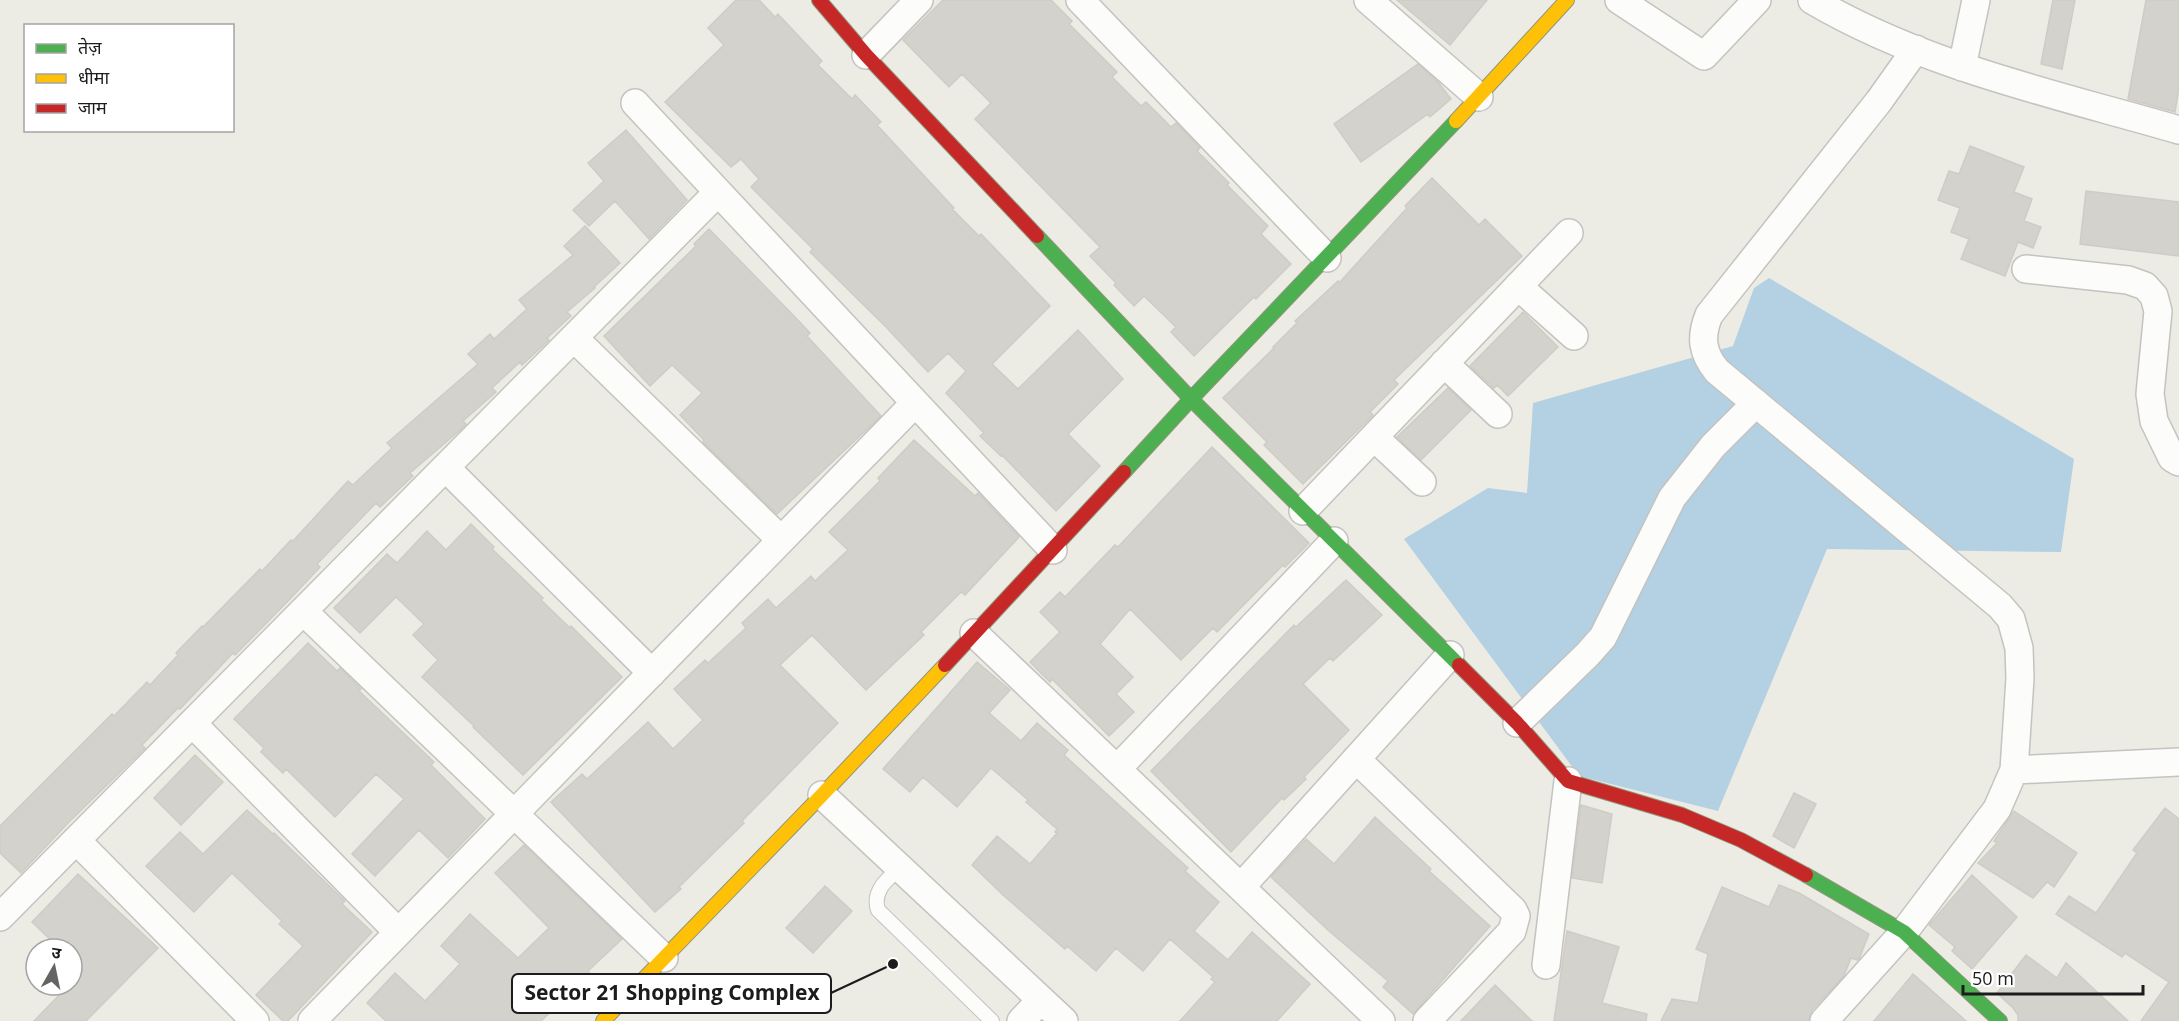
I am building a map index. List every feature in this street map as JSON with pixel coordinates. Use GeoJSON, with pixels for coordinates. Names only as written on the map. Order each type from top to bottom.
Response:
{"type":"FeatureCollection","features":[{"type":"Feature","properties":{"kind":"street"},"geometry":{"type":"LineString","coordinates":[[819,0],[866,55],[1191,399],[1450,655],[1517,723],[1568,781],[1682,815],[1741,840],[1904,932],[2000,1021]]}},
{"type":"Feature","properties":{"kind":"street"},"geometry":{"type":"LineString","coordinates":[[866,55],[919,0]]}},
{"type":"Feature","properties":{"kind":"street"},"geometry":{"type":"LineString","coordinates":[[1080,0],[1328,258]]}},
{"type":"Feature","properties":{"kind":"street"},"geometry":{"type":"LineString","coordinates":[[1368,0],[1479,97]]}},
{"type":"Feature","properties":{"kind":"street"},"geometry":{"type":"LineString","coordinates":[[603,1021],[822,795],[1053,550],[1191,399],[1328,258],[1479,97],[1567,0]]}},
{"type":"Feature","properties":{"kind":"street"},"geometry":{"type":"LineString","coordinates":[[1619,0],[1704,56],[1757,0]]}},
{"type":"Feature","properties":{"kind":"street"},"geometry":{"type":"LineString","coordinates":[[1812,0],[1870,31],[1962,67],[2179,130]]}},
{"type":"Feature","properties":{"kind":"street"},"geometry":{"type":"LineString","coordinates":[[1962,67],[1976,0]]}},
{"type":"Feature","properties":{"kind":"street"},"geometry":{"type":"LineString","coordinates":[[1824,1021],[1904,932],[1997,809],[2014,770],[2020,678],[2019,648],[2011,619],[2000,606],[1717,371],[1707,358],[1704,328],[1709,315],[1879,101],[1916,49]]}},
{"type":"Feature","properties":{"kind":"street"},"geometry":{"type":"LineString","coordinates":[[635,103],[1053,550]]}},
{"type":"Feature","properties":{"kind":"street"},"geometry":{"type":"LineString","coordinates":[[0,917],[718,192]]}},
{"type":"Feature","properties":{"kind":"street"},"geometry":{"type":"LineString","coordinates":[[1303,511],[1569,233]]}},
{"type":"Feature","properties":{"kind":"street"},"geometry":{"type":"LineString","coordinates":[[2026,269],[2128,280],[2145,286],[2154,296],[2157,311],[2150,394],[2154,421],[2172,458],[2179,462]]}},
{"type":"Feature","properties":{"kind":"street"},"geometry":{"type":"LineString","coordinates":[[1518,286],[1574,336]]}},
{"type":"Feature","properties":{"kind":"street"},"geometry":{"type":"LineString","coordinates":[[574,338],[781,540]]}},
{"type":"Feature","properties":{"kind":"street"},"geometry":{"type":"LineString","coordinates":[[1444,363],[1498,414]]}},
{"type":"Feature","properties":{"kind":"street"},"geometry":{"type":"LineString","coordinates":[[312,1021],[915,403]]}},
{"type":"Feature","properties":{"kind":"street"},"geometry":{"type":"LineString","coordinates":[[1517,723],[1603,637],[1672,498],[1713,446],[1756,404]]}},
{"type":"Feature","properties":{"kind":"street"},"geometry":{"type":"LineString","coordinates":[[1374,437],[1422,482]]}},
{"type":"Feature","properties":{"kind":"street"},"geometry":{"type":"LineString","coordinates":[[446,468],[652,673]]}},
{"type":"Feature","properties":{"kind":"street"},"geometry":{"type":"LineString","coordinates":[[1117,769],[1334,541]]}},
{"type":"Feature","properties":{"kind":"street"},"geometry":{"type":"LineString","coordinates":[[303,611],[664,958]]}},
{"type":"Feature","properties":{"kind":"street"},"geometry":{"type":"LineString","coordinates":[[974,633],[1381,1021]]}},
{"type":"Feature","properties":{"kind":"street"},"geometry":{"type":"LineString","coordinates":[[1241,887],[1450,655]]}},
{"type":"Feature","properties":{"kind":"street"},"geometry":{"type":"LineString","coordinates":[[192,723],[398,933]]}},
{"type":"Feature","properties":{"kind":"street"},"geometry":{"type":"LineString","coordinates":[[1356,759],[1513,910],[1516,916],[1512,931],[1427,1021]]}},
{"type":"Feature","properties":{"kind":"street"},"geometry":{"type":"LineString","coordinates":[[2014,770],[2179,762]]}},
{"type":"Feature","properties":{"kind":"street"},"geometry":{"type":"LineString","coordinates":[[1546,965],[1568,781]]}},
{"type":"Feature","properties":{"kind":"street"},"geometry":{"type":"LineString","coordinates":[[822,795],[1064,1021]]}},
{"type":"Feature","properties":{"kind":"street"},"geometry":{"type":"LineString","coordinates":[[76,840],[255,1021]]}},
{"type":"Feature","properties":{"kind":"street"},"geometry":{"type":"LineString","coordinates":[[1516,916],[1552,912]]}},
{"type":"Feature","properties":{"kind":"street"},"geometry":{"type":"LineString","coordinates":[[1021,1021],[1041,1000]]}},
{"type":"Feature","properties":{"kind":"lane"},"geometry":{"type":"LineString","coordinates":[[900,868],[879,890],[876,904],[878,910],[992,1021]]}},
{"type":"Feature","properties":{"kind":"water"},"geometry":{"type":"Polygon","coordinates":[[[1769,278],[2074,459],[2061,552],[1827,549],[1718,811],[1579,776],[1404,539],[1488,488],[1527,493],[1533,403],[1733,346],[1754,288],[1769,278]]]}},
{"type":"Feature","properties":{"kind":"building"},"geometry":{"type":"Polygon","coordinates":[[[736,0],[759,0],[775,17],[778,14],[822,61],[818,65],[852,99],[855,95],[881,122],[877,125],[954,208],[952,209],[979,236],[981,234],[1050,306],[992,364],[1018,389],[1078,330],[1123,379],[1068,434],[1100,466],[1056,511],[1002,455],[980,436],[984,433],[946,393],[966,371],[948,353],[928,372],[810,252],[813,249],[751,187],[759,179],[741,159],[731,167],[665,102],[724,45],[708,28],[736,0]]]}},
{"type":"Feature","properties":{"kind":"building"},"geometry":{"type":"Polygon","coordinates":[[[943,0],[1051,0],[1072,21],[1069,24],[1117,72],[1112,77],[1141,106],[1146,102],[1171,127],[1176,123],[1200,148],[1197,151],[1268,226],[1261,234],[1291,264],[1194,356],[1171,332],[1176,327],[1144,296],[1134,306],[1114,285],[1116,283],[1090,256],[1100,247],[975,119],[991,103],[962,74],[949,87],[903,40],[943,0]]]}},
{"type":"Feature","properties":{"kind":"building"},"geometry":{"type":"Polygon","coordinates":[[[1397,0],[1487,0],[1450,45],[1397,0]]]}},
{"type":"Feature","properties":{"kind":"building"},"geometry":{"type":"Polygon","coordinates":[[[2053,0],[2075,0],[2062,69],[2041,64],[2053,0]]]}},
{"type":"Feature","properties":{"kind":"building"},"geometry":{"type":"Polygon","coordinates":[[[2146,0],[2179,0],[2179,87],[2175,112],[2128,99],[2146,0]]]}},
{"type":"Feature","properties":{"kind":"building"},"geometry":{"type":"Polygon","coordinates":[[[1418,64],[1438,82],[1451,99],[1430,117],[1428,114],[1361,162],[1334,124],[1418,64]]]}},
{"type":"Feature","properties":{"kind":"building"},"geometry":{"type":"Polygon","coordinates":[[[626,130],[687,200],[649,239],[615,201],[589,226],[573,210],[604,181],[588,163],[626,130]]]}},
{"type":"Feature","properties":{"kind":"building"},"geometry":{"type":"Polygon","coordinates":[[[1970,146],[2024,167],[2014,192],[2032,199],[2024,221],[2041,227],[2033,248],[2018,242],[2005,276],[1961,259],[1969,239],[1951,232],[1960,208],[1938,200],[1949,171],[1959,174],[1970,146]]]}},
{"type":"Feature","properties":{"kind":"building"},"geometry":{"type":"Polygon","coordinates":[[[1432,178],[1479,225],[1485,219],[1522,256],[1394,380],[1398,384],[1370,412],[1373,415],[1303,484],[1264,445],[1267,442],[1223,398],[1274,348],[1297,323],[1295,321],[1338,281],[1339,283],[1432,178]]]}},
{"type":"Feature","properties":{"kind":"building"},"geometry":{"type":"Polygon","coordinates":[[[2086,191],[2179,202],[2179,256],[2080,244],[2086,191]]]}},
{"type":"Feature","properties":{"kind":"building"},"geometry":{"type":"Polygon","coordinates":[[[585,226],[620,263],[567,312],[571,316],[547,338],[549,340],[522,365],[520,362],[492,388],[496,392],[463,421],[466,424],[459,431],[410,473],[413,476],[380,507],[376,503],[317,564],[320,567],[291,598],[235,655],[233,653],[180,709],[178,708],[142,745],[145,748],[69,822],[21,873],[0,853],[0,826],[112,714],[114,716],[147,682],[150,685],[202,626],[260,569],[262,571],[291,540],[293,541],[348,481],[353,485],[392,448],[387,443],[478,364],[468,354],[490,334],[494,339],[527,309],[519,300],[573,255],[564,246],[585,226]]]}},
{"type":"Feature","properties":{"kind":"building"},"geometry":{"type":"Polygon","coordinates":[[[709,229],[810,333],[807,336],[881,416],[777,514],[703,442],[704,440],[680,415],[702,393],[672,365],[650,386],[604,336],[696,246],[694,244],[709,229]]]}},
{"type":"Feature","properties":{"kind":"building"},"geometry":{"type":"Polygon","coordinates":[[[1523,312],[1558,347],[1508,396],[1497,385],[1494,388],[1470,366],[1523,312]]]}},
{"type":"Feature","properties":{"kind":"building"},"geometry":{"type":"Polygon","coordinates":[[[1448,388],[1471,410],[1421,460],[1397,437],[1448,388]]]}},
{"type":"Feature","properties":{"kind":"building"},"geometry":{"type":"Polygon","coordinates":[[[914,440],[975,496],[978,493],[1019,537],[965,595],[961,592],[921,632],[924,635],[866,690],[812,635],[780,665],[838,723],[742,821],[744,823],[679,887],[681,889],[655,912],[551,802],[582,774],[587,779],[648,722],[673,749],[703,720],[674,689],[705,660],[708,663],[746,628],[742,623],[768,599],[776,608],[811,576],[815,581],[848,550],[829,532],[880,481],[878,478],[914,440]]]}},
{"type":"Feature","properties":{"kind":"building"},"geometry":{"type":"Polygon","coordinates":[[[1212,447],[1309,543],[1285,567],[1283,565],[1217,632],[1213,628],[1181,660],[1130,609],[1100,644],[1133,677],[1116,694],[1134,712],[1109,736],[1052,679],[1050,682],[1030,662],[1060,632],[1040,612],[1060,592],[1065,597],[1115,545],[1118,547],[1212,447]]]}},
{"type":"Feature","properties":{"kind":"building"},"geometry":{"type":"Polygon","coordinates":[[[471,524],[494,547],[492,549],[543,598],[541,600],[570,628],[571,626],[622,677],[523,775],[422,677],[438,660],[413,635],[424,624],[396,597],[360,633],[334,608],[387,554],[397,563],[427,531],[446,550],[471,524]]]}},
{"type":"Feature","properties":{"kind":"building"},"geometry":{"type":"Polygon","coordinates":[[[1346,580],[1382,615],[1333,661],[1330,658],[1303,684],[1349,730],[1304,777],[1306,779],[1284,800],[1282,798],[1231,852],[1151,771],[1294,625],[1296,627],[1346,580]]]}},
{"type":"Feature","properties":{"kind":"building"},"geometry":{"type":"Polygon","coordinates":[[[308,643],[337,671],[340,668],[361,689],[359,691],[434,762],[431,765],[485,819],[448,858],[419,830],[375,876],[352,854],[404,799],[376,774],[335,817],[286,769],[283,773],[261,752],[264,748],[234,719],[308,643]]]}},
{"type":"Feature","properties":{"kind":"building"},"geometry":{"type":"Polygon","coordinates":[[[977,662],[1010,690],[989,713],[1021,741],[1037,723],[1068,750],[1064,755],[1188,868],[1185,871],[1219,902],[1194,931],[1228,960],[1252,932],[1310,984],[1277,1021],[1180,1021],[1215,982],[1211,979],[1213,977],[1170,939],[1143,971],[1116,948],[1096,971],[1067,946],[1065,949],[1003,895],[972,865],[997,836],[1030,864],[1057,833],[1055,832],[1057,829],[991,768],[957,807],[923,777],[910,792],[883,769],[977,662]]]}},
{"type":"Feature","properties":{"kind":"building"},"geometry":{"type":"Polygon","coordinates":[[[195,755],[223,782],[181,825],[154,798],[195,755]]]}},
{"type":"Feature","properties":{"kind":"building"},"geometry":{"type":"Polygon","coordinates":[[[1794,793],[1816,804],[1794,848],[1773,836],[1794,793]]]}},
{"type":"Feature","properties":{"kind":"building"},"geometry":{"type":"Polygon","coordinates":[[[1581,805],[1612,814],[1602,883],[1572,878],[1581,805]]]}},
{"type":"Feature","properties":{"kind":"building"},"geometry":{"type":"Polygon","coordinates":[[[2165,808],[2179,819],[2179,1021],[2141,1021],[2169,982],[2125,953],[2122,957],[2056,914],[2069,896],[2096,913],[2137,853],[2133,850],[2165,808]]]}},
{"type":"Feature","properties":{"kind":"building"},"geometry":{"type":"Polygon","coordinates":[[[247,810],[345,901],[342,904],[372,932],[288,1021],[283,1021],[256,995],[303,946],[279,924],[282,921],[232,873],[194,912],[146,866],[180,832],[203,854],[247,810]]]}},
{"type":"Feature","properties":{"kind":"building"},"geometry":{"type":"Polygon","coordinates":[[[2014,811],[2077,853],[2054,887],[2047,882],[2033,898],[1978,863],[1997,843],[1994,841],[2014,811]]]}},
{"type":"Feature","properties":{"kind":"building"},"geometry":{"type":"Polygon","coordinates":[[[1375,817],[1431,869],[1429,871],[1490,926],[1413,1014],[1383,987],[1388,981],[1329,931],[1271,877],[1306,839],[1334,864],[1375,817]]]}},
{"type":"Feature","properties":{"kind":"building"},"geometry":{"type":"Polygon","coordinates":[[[524,845],[622,939],[588,971],[593,977],[561,1008],[558,1005],[541,1021],[386,1021],[367,1003],[395,973],[425,1001],[460,964],[441,946],[470,914],[518,958],[549,928],[495,873],[524,845]]]}},
{"type":"Feature","properties":{"kind":"building"},"geometry":{"type":"Polygon","coordinates":[[[78,874],[158,948],[86,1021],[34,1021],[57,997],[84,997],[84,937],[48,937],[32,922],[78,874]]]}},
{"type":"Feature","properties":{"kind":"building"},"geometry":{"type":"Polygon","coordinates":[[[1972,875],[2017,917],[1972,969],[1952,951],[1955,947],[1929,925],[1972,875]]]}},
{"type":"Feature","properties":{"kind":"building"},"geometry":{"type":"Polygon","coordinates":[[[1779,885],[1799,893],[1869,934],[1859,959],[1851,958],[1844,976],[1812,1010],[1809,1021],[1661,1021],[1672,999],[1698,1003],[1708,954],[1696,949],[1722,887],[1769,907],[1779,885]]]}},
{"type":"Feature","properties":{"kind":"building"},"geometry":{"type":"Polygon","coordinates":[[[825,886],[852,911],[813,953],[786,928],[825,886]]]}},
{"type":"Feature","properties":{"kind":"building"},"geometry":{"type":"Polygon","coordinates":[[[1567,931],[1619,947],[1602,1003],[1647,1014],[1646,1021],[1554,1021],[1567,931]]]}},
{"type":"Feature","properties":{"kind":"building"},"geometry":{"type":"Polygon","coordinates":[[[2026,955],[2057,978],[2066,963],[2128,1021],[2018,1021],[2018,1015],[2013,1008],[1997,993],[2026,955]]]}},
{"type":"Feature","properties":{"kind":"building"},"geometry":{"type":"Polygon","coordinates":[[[1913,974],[1966,1021],[1874,1021],[1913,974]]]}},
{"type":"Feature","properties":{"kind":"building"},"geometry":{"type":"Polygon","coordinates":[[[1495,985],[1532,1021],[1461,1021],[1495,985]]]}},
{"type":"Feature","properties":{"kind":"traffic: fast"},"geometry":{"type":"LineString","coordinates":[[1124,472],[1456,121]]}},
{"type":"Feature","properties":{"kind":"traffic: fast"},"geometry":{"type":"LineString","coordinates":[[1037,236],[1191,399],[1459,665]]}},
{"type":"Feature","properties":{"kind":"traffic: fast"},"geometry":{"type":"LineString","coordinates":[[1806,875],[1904,932],[2000,1021]]}},
{"type":"Feature","properties":{"kind":"traffic: slow"},"geometry":{"type":"LineString","coordinates":[[1456,121],[1567,0]]}},
{"type":"Feature","properties":{"kind":"traffic: slow"},"geometry":{"type":"LineString","coordinates":[[603,1021],[945,665]]}},
{"type":"Feature","properties":{"kind":"traffic: jam"},"geometry":{"type":"LineString","coordinates":[[819,0],[866,55],[1037,236]]}},
{"type":"Feature","properties":{"kind":"traffic: jam"},"geometry":{"type":"LineString","coordinates":[[945,665],[1124,472]]}},
{"type":"Feature","properties":{"kind":"traffic: jam"},"geometry":{"type":"LineString","coordinates":[[1459,665],[1517,723],[1568,781],[1682,815],[1741,840],[1806,875]]}},
{"type":"Feature","properties":{"kind":"place","name":"Sector 21 Shopping Complex"},"geometry":{"type":"Point","coordinates":[893,964]}}]}
